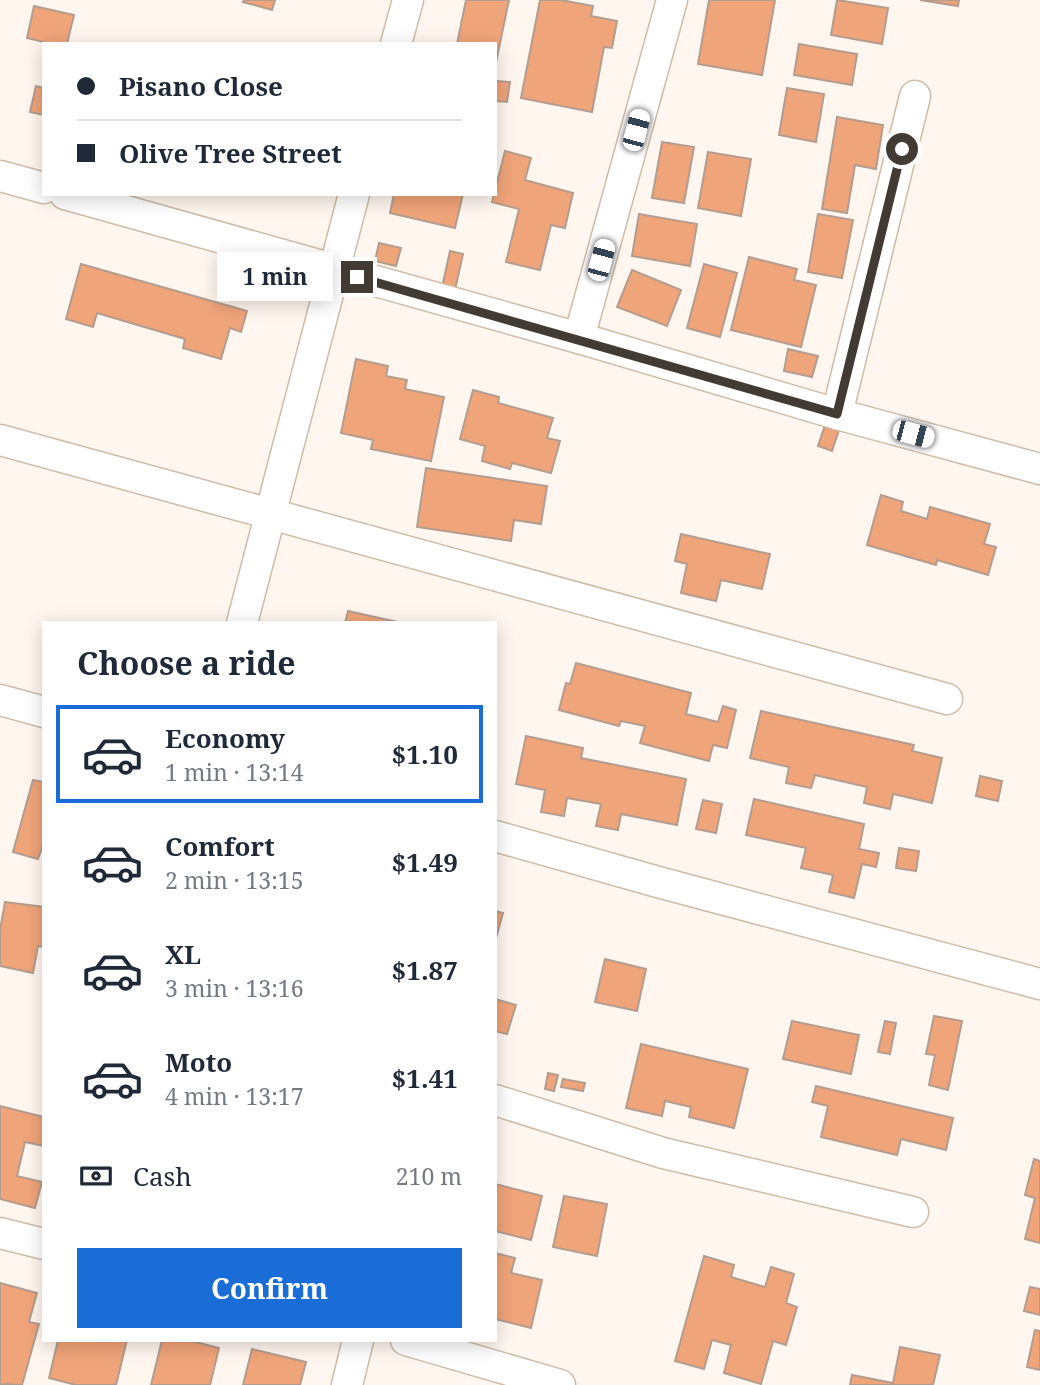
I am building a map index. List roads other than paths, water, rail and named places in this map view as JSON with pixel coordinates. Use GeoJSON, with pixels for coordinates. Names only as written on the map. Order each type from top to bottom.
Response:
{"type":"FeatureCollection","features":[{"type":"Feature","properties":{"kind":"street"},"geometry":{"type":"LineString","coordinates":[[397,42],[408,0]]}},
{"type":"Feature","properties":{"kind":"street"},"geometry":{"type":"LineString","coordinates":[[579,338],[672,0]]}},
{"type":"Feature","properties":{"kind":"street"},"geometry":{"type":"LineString","coordinates":[[837,414],[915,96]]}},
{"type":"Feature","properties":{"kind":"street"},"geometry":{"type":"LineString","coordinates":[[0,176],[42,187]]}},
{"type":"Feature","properties":{"kind":"street"},"geometry":{"type":"LineString","coordinates":[[72,196],[579,338],[837,414],[1040,468]]}},
{"type":"Feature","properties":{"kind":"street"},"geometry":{"type":"LineString","coordinates":[[243,621],[353,196]]}},
{"type":"Feature","properties":{"kind":"street"},"geometry":{"type":"LineString","coordinates":[[0,440],[947,699]]}},
{"type":"Feature","properties":{"kind":"street"},"geometry":{"type":"LineString","coordinates":[[0,700],[42,711]]}},
{"type":"Feature","properties":{"kind":"street"},"geometry":{"type":"LineString","coordinates":[[497,837],[1040,984]]}},
{"type":"Feature","properties":{"kind":"street"},"geometry":{"type":"LineString","coordinates":[[497,1101],[663,1153],[913,1212]]}},
{"type":"Feature","properties":{"kind":"street"},"geometry":{"type":"LineString","coordinates":[[0,1233],[42,1244]]}},
{"type":"Feature","properties":{"kind":"street"},"geometry":{"type":"LineString","coordinates":[[347,1385],[358,1342]]}},
{"type":"Feature","properties":{"kind":"street"},"geometry":{"type":"LineString","coordinates":[[413,1342],[560,1385]]}}]}
